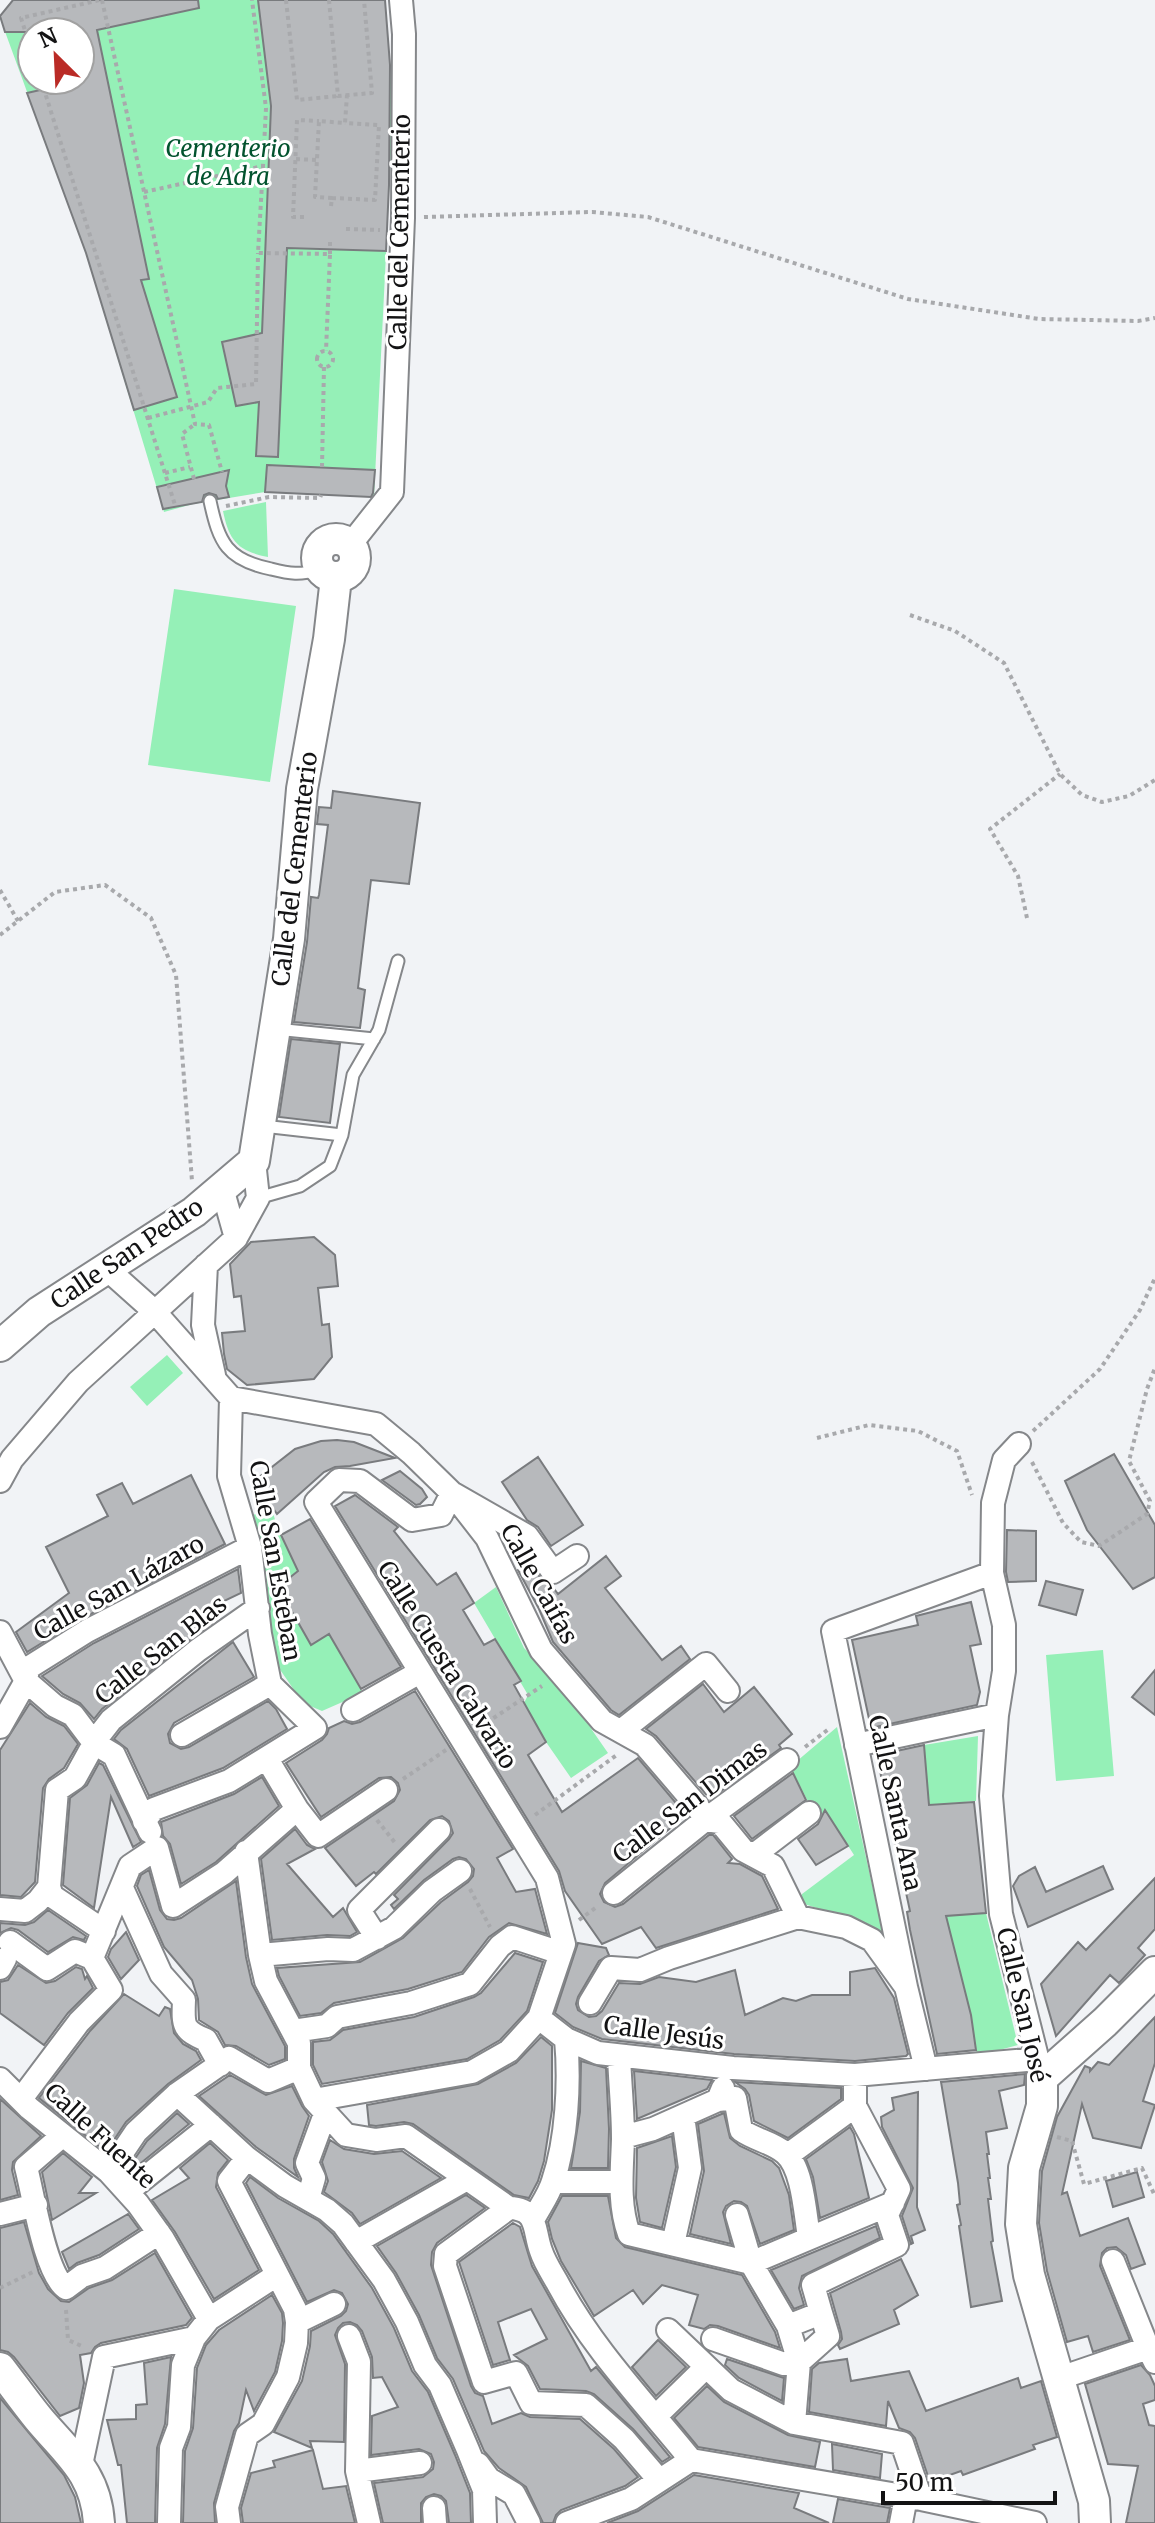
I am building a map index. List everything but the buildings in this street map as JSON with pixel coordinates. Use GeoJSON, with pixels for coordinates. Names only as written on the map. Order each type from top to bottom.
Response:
{"type":"FeatureCollection","features":[{"type":"Feature","properties":{"kind":"street","name":"Calle del Cementerio"},"geometry":{"type":"LineString","coordinates":[[350,545],[392,492],[403,218],[404,34],[401,0]]}},
{"type":"Feature","properties":{"kind":"street"},"geometry":{"type":"LineString","coordinates":[[328,574],[347,574],[352,568],[354,552],[350,545]]}},
{"type":"Feature","properties":{"kind":"street","name":"Calle del Cementerio"},"geometry":{"type":"LineString","coordinates":[[254,1161],[289,939],[302,789],[329,639],[328,574]]}},
{"type":"Feature","properties":{"kind":"street"},"geometry":{"type":"LineString","coordinates":[[0,1481],[12,1459],[78,1382],[236,1238],[258,1198],[254,1161]]}},
{"type":"Feature","properties":{"kind":"street","name":"Calle San Pedro"},"geometry":{"type":"LineString","coordinates":[[0,1346],[39,1312],[194,1212],[254,1161]]}},
{"type":"Feature","properties":{"kind":"street"},"geometry":{"type":"LineString","coordinates":[[222,1188],[236,1238]]}},
{"type":"Feature","properties":{"kind":"street"},"geometry":{"type":"LineString","coordinates":[[206,1265],[203,1325],[215,1380]]}},
{"type":"Feature","properties":{"kind":"street"},"geometry":{"type":"LineString","coordinates":[[107,1269],[154,1311],[231,1398]]}},
{"type":"Feature","properties":{"kind":"street","name":"Calle Caifas"},"geometry":{"type":"LineString","coordinates":[[231,1398],[376,1424],[452,1493],[487,1538],[541,1650],[602,1721],[645,1745],[698,1807],[705,1820],[720,1822],[743,1850],[773,1866],[798,1917]]}},
{"type":"Feature","properties":{"kind":"street","name":"Calle San Esteban"},"geometry":{"type":"LineString","coordinates":[[231,1398],[229,1476],[250,1547],[260,1634],[270,1684],[315,1728],[267,1759]]}},
{"type":"Feature","properties":{"kind":"street","name":"Calle San José"},"geometry":{"type":"LineString","coordinates":[[1019,1444],[1004,1460],[993,1503],[992,1573],[1004,1625],[1004,1671],[997,1715],[991,1796],[1001,1914],[1040,2068],[1042,2106],[1024,2168],[1021,2224],[1029,2275],[1094,2501],[1095,2523]]}},
{"type":"Feature","properties":{"kind":"street","name":"Calle Cuesta Calvario"},"geometry":{"type":"LineString","coordinates":[[452,1493],[441,1515],[412,1520],[360,1481],[339,1480],[316,1502],[547,1878],[561,1943]]}},
{"type":"Feature","properties":{"kind":"street"},"geometry":{"type":"LineString","coordinates":[[452,1493],[527,1536],[553,1572],[577,1556]]}},
{"type":"Feature","properties":{"kind":"street","name":"Calle San Lázaro"},"geometry":{"type":"LineString","coordinates":[[0,1727],[26,1681],[28,1668],[87,1631],[250,1547]]}},
{"type":"Feature","properties":{"kind":"street","name":"Calle Santa Ana"},"geometry":{"type":"LineString","coordinates":[[926,2069],[906,1987],[833,1631],[992,1573]]}},
{"type":"Feature","properties":{"kind":"street","name":"Calle San Blas"},"geometry":{"type":"LineString","coordinates":[[49,1887],[57,1790],[75,1778],[111,1720],[198,1650],[258,1608]]}},
{"type":"Feature","properties":{"kind":"street"},"geometry":{"type":"LineString","coordinates":[[0,1632],[26,1681],[55,1706],[73,1715],[94,1743],[114,1755],[157,1848],[173,1906],[224,1873],[297,1809]]}},
{"type":"Feature","properties":{"kind":"street"},"geometry":{"type":"LineString","coordinates":[[628,1736],[706,1664],[728,1691]]}},
{"type":"Feature","properties":{"kind":"street"},"geometry":{"type":"LineString","coordinates":[[353,1710],[420,1672]]}},
{"type":"Feature","properties":{"kind":"street","name":"Calle San Esteban"},"geometry":{"type":"LineString","coordinates":[[182,1735],[270,1684]]}},
{"type":"Feature","properties":{"kind":"street"},"geometry":{"type":"LineString","coordinates":[[856,1745],[997,1715]]}},
{"type":"Feature","properties":{"kind":"street"},"geometry":{"type":"LineString","coordinates":[[144,1821],[154,1809],[229,1781],[267,1759],[297,1809],[318,1836],[386,1790]]}},
{"type":"Feature","properties":{"kind":"street","name":"Calle San Dimas"},"geometry":{"type":"LineString","coordinates":[[614,1893],[705,1820],[787,1760]]}},
{"type":"Feature","properties":{"kind":"street"},"geometry":{"type":"LineString","coordinates":[[754,1855],[809,1813]]}},
{"type":"Feature","properties":{"kind":"street"},"geometry":{"type":"LineString","coordinates":[[377,1938],[359,1910],[439,1830]]}},
{"type":"Feature","properties":{"kind":"street"},"geometry":{"type":"LineString","coordinates":[[92,1958],[130,1866],[157,1848]]}},
{"type":"Feature","properties":{"kind":"street"},"geometry":{"type":"LineString","coordinates":[[246,1852],[266,1981],[299,2043],[299,2068],[319,2107],[346,2135],[376,2140],[406,2136],[509,2208],[528,2212],[541,2253],[577,2320],[691,2460]]}},
{"type":"Feature","properties":{"kind":"street"},"geometry":{"type":"LineString","coordinates":[[260,1955],[353,1950],[394,1928],[432,1891],[460,1871]]}},
{"type":"Feature","properties":{"kind":"street"},"geometry":{"type":"LineString","coordinates":[[21,2099],[79,2022],[111,1990],[92,1958],[75,1951],[47,1969],[4,1941],[25,1911],[49,1887]]}},
{"type":"Feature","properties":{"kind":"street"},"geometry":{"type":"LineString","coordinates":[[49,1887],[52,1896],[104,1931]]}},
{"type":"Feature","properties":{"kind":"street"},"geometry":{"type":"LineString","coordinates":[[122,1888],[161,1974],[184,2000],[183,2024],[190,2034],[206,2040],[220,2065]]}},
{"type":"Feature","properties":{"kind":"street"},"geometry":{"type":"LineString","coordinates":[[590,2003],[611,1968],[640,1970],[798,1917],[846,1927],[872,1940],[906,1987]]}},
{"type":"Feature","properties":{"kind":"street"},"geometry":{"type":"LineString","coordinates":[[293,2031],[327,2026],[337,2017],[411,2003],[470,1984],[500,1946],[512,1937],[561,1943],[539,2018],[509,2051],[472,2072],[319,2107]]}},
{"type":"Feature","properties":{"kind":"street"},"geometry":{"type":"LineString","coordinates":[[1040,2068],[1105,2022],[1155,1972]]}},
{"type":"Feature","properties":{"kind":"street","name":"Calle Jesús"},"geometry":{"type":"LineString","coordinates":[[539,2018],[566,2039],[598,2053],[733,2068],[855,2075],[926,2069],[1040,2068]]}},
{"type":"Feature","properties":{"kind":"street"},"geometry":{"type":"LineString","coordinates":[[533,2220],[553,2182],[564,2130],[569,2072],[566,2039]]}},
{"type":"Feature","properties":{"kind":"street"},"geometry":{"type":"LineString","coordinates":[[619,2056],[623,2137],[621,2182],[629,2234],[751,2263],[893,2203]]}},
{"type":"Feature","properties":{"kind":"street"},"geometry":{"type":"LineString","coordinates":[[109,2172],[136,2132],[177,2094],[229,2058],[268,2081],[299,2068]]}},
{"type":"Feature","properties":{"kind":"street"},"geometry":{"type":"LineString","coordinates":[[718,2100],[733,2068]]}},
{"type":"Feature","properties":{"kind":"street"},"geometry":{"type":"LineString","coordinates":[[713,2339],[784,2364],[799,2362],[828,2336],[813,2285],[897,2245],[887,2215],[899,2189],[855,2106],[855,2075]]}},
{"type":"Feature","properties":{"kind":"street","name":"Calle Fuente"},"geometry":{"type":"LineString","coordinates":[[0,2079],[62,2136],[109,2172],[127,2192],[159,2233],[209,2319]]}},
{"type":"Feature","properties":{"kind":"street"},"geometry":{"type":"LineString","coordinates":[[177,2094],[247,2158],[285,2186],[327,2210],[343,2224],[384,2280],[407,2322],[425,2365],[440,2385],[468,2450],[484,2490],[485,2523]]}},
{"type":"Feature","properties":{"kind":"street"},"geometry":{"type":"LineString","coordinates":[[623,2137],[653,2129],[718,2100],[735,2098],[741,2130],[788,2155],[797,2170],[809,2237]]}},
{"type":"Feature","properties":{"kind":"street"},"geometry":{"type":"LineString","coordinates":[[788,2155],[855,2106]]}},
{"type":"Feature","properties":{"kind":"street"},"geometry":{"type":"LineString","coordinates":[[308,2199],[314,2178],[307,2163],[319,2107]]}},
{"type":"Feature","properties":{"kind":"street"},"geometry":{"type":"LineString","coordinates":[[673,2244],[690,2168],[683,2116]]}},
{"type":"Feature","properties":{"kind":"street"},"geometry":{"type":"LineString","coordinates":[[127,2192],[211,2125]]}},
{"type":"Feature","properties":{"kind":"street"},"geometry":{"type":"LineString","coordinates":[[62,2136],[26,2167],[50,2264],[60,2284],[66,2288],[82,2276],[105,2268],[159,2233]]}},
{"type":"Feature","properties":{"kind":"street"},"geometry":{"type":"LineString","coordinates":[[229,2523],[227,2507],[247,2435],[263,2424],[288,2377],[296,2343],[295,2309],[229,2181],[247,2158]]}},
{"type":"Feature","properties":{"kind":"street"},"geometry":{"type":"LineString","coordinates":[[356,2242],[467,2179]]}},
{"type":"Feature","properties":{"kind":"street"},"geometry":{"type":"LineString","coordinates":[[553,2182],[621,2182]]}},
{"type":"Feature","properties":{"kind":"street"},"geometry":{"type":"LineString","coordinates":[[0,2214],[36,2205]]}},
{"type":"Feature","properties":{"kind":"street"},"geometry":{"type":"LineString","coordinates":[[509,2208],[446,2254],[445,2266],[484,2382],[516,2373],[531,2403],[586,2405],[624,2439],[659,2480]]}},
{"type":"Feature","properties":{"kind":"street"},"geometry":{"type":"LineString","coordinates":[[737,2215],[751,2263],[788,2326],[799,2362],[794,2423]]}},
{"type":"Feature","properties":{"kind":"street"},"geometry":{"type":"LineString","coordinates":[[1060,2378],[1151,2355],[1113,2261]]}},
{"type":"Feature","properties":{"kind":"street"},"geometry":{"type":"LineString","coordinates":[[169,2523],[171,2448],[179,2427],[183,2365],[194,2338],[209,2319],[277,2275]]}},
{"type":"Feature","properties":{"kind":"street"},"geometry":{"type":"LineString","coordinates":[[297,2322],[334,2304]]}},
{"type":"Feature","properties":{"kind":"street"},"geometry":{"type":"LineString","coordinates":[[788,2326],[821,2313]]}},
{"type":"Feature","properties":{"kind":"street"},"geometry":{"type":"LineString","coordinates":[[668,2330],[731,2390],[794,2423],[902,2443],[913,2498],[901,2523]]}},
{"type":"Feature","properties":{"kind":"street"},"geometry":{"type":"LineString","coordinates":[[349,2336],[359,2362],[357,2471],[369,2523]]}},
{"type":"Feature","properties":{"kind":"street"},"geometry":{"type":"LineString","coordinates":[[81,2465],[104,2357],[194,2338]]}},
{"type":"Feature","properties":{"kind":"street"},"geometry":{"type":"LineString","coordinates":[[656,2416],[706,2367]]}},
{"type":"Feature","properties":{"kind":"street"},"geometry":{"type":"LineString","coordinates":[[0,2368],[38,2418],[81,2465],[98,2503],[99,2523]]}},
{"type":"Feature","properties":{"kind":"street"},"geometry":{"type":"LineString","coordinates":[[468,2450],[489,2479],[514,2494],[529,2523]]}},
{"type":"Feature","properties":{"kind":"street"},"geometry":{"type":"LineString","coordinates":[[567,2523],[631,2499],[691,2460],[913,2498],[1035,2523]]}},
{"type":"Feature","properties":{"kind":"street"},"geometry":{"type":"LineString","coordinates":[[357,2471],[420,2463]]}},
{"type":"Feature","properties":{"kind":"lane"},"geometry":{"type":"LineString","coordinates":[[211,505],[215,528],[228,549],[249,565],[298,575],[328,574]]}},
{"type":"Feature","properties":{"kind":"lane"},"geometry":{"type":"LineString","coordinates":[[258,1198],[300,1186],[330,1166],[342,1135],[353,1075],[379,1030],[398,961]]}},
{"type":"Feature","properties":{"kind":"lane"},"geometry":{"type":"LineString","coordinates":[[275,1028],[374,1039]]}},
{"type":"Feature","properties":{"kind":"lane"},"geometry":{"type":"LineString","coordinates":[[260,1126],[342,1135]]}},
{"type":"Feature","properties":{"kind":"path"},"geometry":{"type":"LineString","coordinates":[[30,16],[101,0],[195,424]]}},
{"type":"Feature","properties":{"kind":"path"},"geometry":{"type":"LineString","coordinates":[[148,419],[208,402],[217,388],[256,384],[258,253],[266,108],[252,0]]}},
{"type":"Feature","properties":{"kind":"path"},"geometry":{"type":"LineString","coordinates":[[286,0],[297,100],[372,93],[364,0]]}},
{"type":"Feature","properties":{"kind":"path"},"geometry":{"type":"LineString","coordinates":[[329,0],[338,96]]}},
{"type":"Feature","properties":{"kind":"path"},"geometry":{"type":"LineString","coordinates":[[345,123],[347,95]]}},
{"type":"Feature","properties":{"kind":"path"},"geometry":{"type":"LineString","coordinates":[[46,96],[175,505]]}},
{"type":"Feature","properties":{"kind":"path"},"geometry":{"type":"LineString","coordinates":[[304,217],[293,217],[297,120],[319,121],[379,125],[375,200],[315,197],[319,121]]}},
{"type":"Feature","properties":{"kind":"path"},"geometry":{"type":"LineString","coordinates":[[296,159],[317,160]]}},
{"type":"Feature","properties":{"kind":"path"},"geometry":{"type":"LineString","coordinates":[[144,192],[263,166]]}},
{"type":"Feature","properties":{"kind":"path"},"geometry":{"type":"LineString","coordinates":[[331,206],[332,198]]}},
{"type":"Feature","properties":{"kind":"path"},"geometry":{"type":"LineString","coordinates":[[403,218],[592,212],[648,217],[908,299],[1039,319],[1138,321],[1155,318]]}},
{"type":"Feature","properties":{"kind":"path"},"geometry":{"type":"LineString","coordinates":[[346,229],[384,230]]}},
{"type":"Feature","properties":{"kind":"path"},"geometry":{"type":"LineString","coordinates":[[326,351],[330,242]]}},
{"type":"Feature","properties":{"kind":"path"},"geometry":{"type":"LineString","coordinates":[[258,253],[330,254]]}},
{"type":"Feature","properties":{"kind":"path"},"geometry":{"type":"LineString","coordinates":[[320,352],[330,352],[334,359],[332,364],[324,367],[317,360],[320,352]]}},
{"type":"Feature","properties":{"kind":"path"},"geometry":{"type":"LineString","coordinates":[[322,467],[324,367]]}},
{"type":"Feature","properties":{"kind":"path"},"geometry":{"type":"LineString","coordinates":[[194,479],[182,434],[195,424],[209,425],[222,472]]}},
{"type":"Feature","properties":{"kind":"path"},"geometry":{"type":"LineString","coordinates":[[165,473],[190,466]]}},
{"type":"Feature","properties":{"kind":"path"},"geometry":{"type":"LineString","coordinates":[[211,505],[269,497],[320,498],[321,495]]}},
{"type":"Feature","properties":{"kind":"path"},"geometry":{"type":"LineString","coordinates":[[910,615],[955,631],[1004,663],[1060,774],[1082,795],[1102,802],[1129,796],[1155,780]]}},
{"type":"Feature","properties":{"kind":"path"},"geometry":{"type":"LineString","coordinates":[[1027,918],[1018,876],[990,829],[1060,774]]}},
{"type":"Feature","properties":{"kind":"path"},"geometry":{"type":"LineString","coordinates":[[0,935],[55,892],[105,885],[151,918],[176,975],[194,1212]]}},
{"type":"Feature","properties":{"kind":"path"},"geometry":{"type":"LineString","coordinates":[[0,890],[18,921]]}},
{"type":"Feature","properties":{"kind":"path"},"geometry":{"type":"LineString","coordinates":[[1155,1278],[1140,1310],[1100,1369],[1019,1444],[1038,1470],[1063,1523],[1081,1542],[1099,1546],[1147,1514],[1150,1501],[1129,1461],[1155,1368]]}},
{"type":"Feature","properties":{"kind":"path"},"geometry":{"type":"LineString","coordinates":[[817,1438],[869,1425],[918,1431],[957,1451],[974,1502],[993,1503]]}},
{"type":"Feature","properties":{"kind":"path","name":"Calle San Dimas"},"geometry":{"type":"LineString","coordinates":[[787,1760],[850,1713]]}},
{"type":"Feature","properties":{"kind":"path"},"geometry":{"type":"LineString","coordinates":[[517,1829],[628,1736]]}},
{"type":"Feature","properties":{"kind":"path"},"geometry":{"type":"LineString","coordinates":[[366,1805],[409,1861]]}},
{"type":"Feature","properties":{"kind":"path","name":"Calle San Dimas"},"geometry":{"type":"LineString","coordinates":[[561,1943],[614,1893]]}},
{"type":"Feature","properties":{"kind":"path"},"geometry":{"type":"LineString","coordinates":[[1035,2131],[1072,2141],[1084,2184],[1142,2168],[1155,2196]]}},
{"type":"Feature","properties":{"kind":"path"},"geometry":{"type":"LineString","coordinates":[[0,2288],[50,2264]]}},
{"type":"Feature","properties":{"kind":"path"},"geometry":{"type":"LineString","coordinates":[[66,2288],[68,2340],[104,2357]]}},
{"type":"Feature","properties":{"kind":"green space","name":"Cementerio de Adra"},"geometry":{"type":"Polygon","coordinates":[[[18,0],[385,0],[393,112],[374,497],[265,492],[164,512],[86,253],[29,96],[96,96],[96,16],[16,16],[16,62],[0,18],[12,1],[18,0]]]}},
{"type":"Feature","properties":{"kind":"green space"},"geometry":{"type":"Polygon","coordinates":[[[266,502],[268,557],[236,543],[228,530],[223,511],[266,502]]]}},
{"type":"Feature","properties":{"kind":"green space"},"geometry":{"type":"Polygon","coordinates":[[[174,589],[296,606],[270,782],[148,765],[174,589]]]}},
{"type":"Feature","properties":{"kind":"green space"},"geometry":{"type":"Polygon","coordinates":[[[167,1355],[183,1373],[147,1406],[130,1387],[167,1355]]]}},
{"type":"Feature","properties":{"kind":"green space"},"geometry":{"type":"Polygon","coordinates":[[[271,1505],[277,1527],[298,1571],[278,1587],[311,1644],[329,1634],[363,1693],[322,1711],[303,1703],[272,1658],[250,1517],[271,1505]]]}},
{"type":"Feature","properties":{"kind":"green space"},"geometry":{"type":"Polygon","coordinates":[[[496,1587],[524,1648],[586,1715],[608,1753],[571,1778],[524,1703],[528,1695],[474,1603],[496,1587]]]}},
{"type":"Feature","properties":{"kind":"green space"},"geometry":{"type":"Polygon","coordinates":[[[1103,1650],[1114,1776],[1056,1781],[1046,1655],[1103,1650]]]}},
{"type":"Feature","properties":{"kind":"green space"},"geometry":{"type":"Polygon","coordinates":[[[837,1727],[885,1943],[839,1915],[801,1903],[802,1894],[854,1855],[826,1811],[816,1817],[790,1767],[837,1727]]]}},
{"type":"Feature","properties":{"kind":"green space"},"geometry":{"type":"Polygon","coordinates":[[[978,1736],[976,1801],[929,1805],[924,1745],[978,1736]]]}},
{"type":"Feature","properties":{"kind":"green space"},"geometry":{"type":"Polygon","coordinates":[[[986,1913],[1018,2045],[977,2056],[971,2015],[946,1916],[986,1913]]]}}]}
